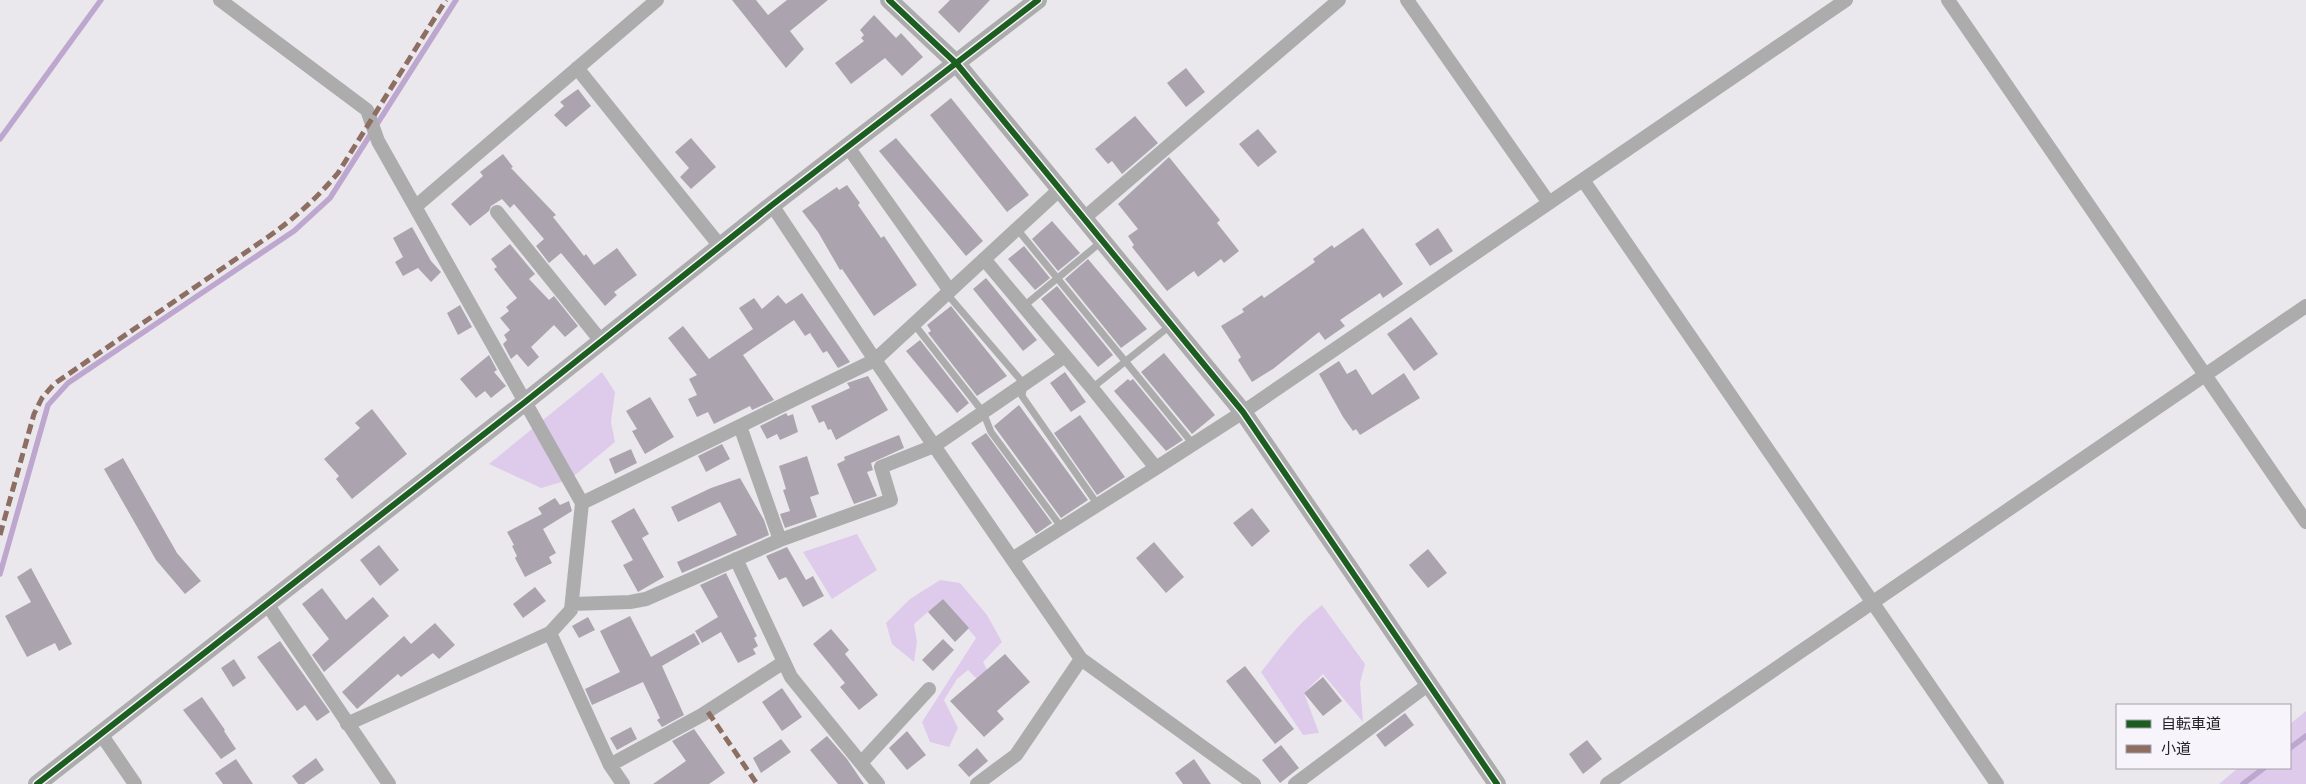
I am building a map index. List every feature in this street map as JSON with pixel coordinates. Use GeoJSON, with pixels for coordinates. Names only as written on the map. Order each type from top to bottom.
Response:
{"type":"FeatureCollection","features":[{"type":"Feature","properties":{"kind":"street"},"geometry":{"type":"LineString","coordinates":[[220,0],[367,110],[378,142],[582,503],[571,610],[550,633],[348,724]]}},
{"type":"Feature","properties":{"kind":"street"},"geometry":{"type":"LineString","coordinates":[[415,207],[657,0]]}},
{"type":"Feature","properties":{"kind":"street"},"geometry":{"type":"LineString","coordinates":[[889,0],[957,64],[1083,220],[1243,412],[1497,784]]}},
{"type":"Feature","properties":{"kind":"street"},"geometry":{"type":"LineString","coordinates":[[37,784],[525,402],[772,205],[1038,0]]}},
{"type":"Feature","properties":{"kind":"street"},"geometry":{"type":"LineString","coordinates":[[1406,0],[1548,203]]}},
{"type":"Feature","properties":{"kind":"street"},"geometry":{"type":"LineString","coordinates":[[1012,559],[1243,412],[1846,0]]}},
{"type":"Feature","properties":{"kind":"street"},"geometry":{"type":"LineString","coordinates":[[1948,0],[2306,522]]}},
{"type":"Feature","properties":{"kind":"street"},"geometry":{"type":"LineString","coordinates":[[1083,220],[1333,2]]}},
{"type":"Feature","properties":{"kind":"street"},"geometry":{"type":"LineString","coordinates":[[577,68],[720,246]]}},
{"type":"Feature","properties":{"kind":"street"},"geometry":{"type":"LineString","coordinates":[[848,146],[948,292]]}},
{"type":"Feature","properties":{"kind":"street"},"geometry":{"type":"LineString","coordinates":[[1583,180],[1997,784]]}},
{"type":"Feature","properties":{"kind":"street"},"geometry":{"type":"LineString","coordinates":[[582,503],[875,360],[1059,190]]}},
{"type":"Feature","properties":{"kind":"street"},"geometry":{"type":"LineString","coordinates":[[772,205],[875,360],[1081,659],[1254,784]]}},
{"type":"Feature","properties":{"kind":"street"},"geometry":{"type":"LineString","coordinates":[[497,212],[601,341]]}},
{"type":"Feature","properties":{"kind":"street"},"geometry":{"type":"LineString","coordinates":[[984,259],[1066,356],[1156,468]]}},
{"type":"Feature","properties":{"kind":"street"},"geometry":{"type":"LineString","coordinates":[[1607,784],[2306,306]]}},
{"type":"Feature","properties":{"kind":"street"},"geometry":{"type":"LineString","coordinates":[[572,604],[630,602],[646,599],[780,540],[891,500],[881,467],[934,446],[1066,356]]}},
{"type":"Feature","properties":{"kind":"street"},"geometry":{"type":"LineString","coordinates":[[740,426],[780,540]]}},
{"type":"Feature","properties":{"kind":"street"},"geometry":{"type":"LineString","coordinates":[[736,559],[791,677],[878,784]]}},
{"type":"Feature","properties":{"kind":"street"},"geometry":{"type":"LineString","coordinates":[[267,604],[389,784]]}},
{"type":"Feature","properties":{"kind":"street"},"geometry":{"type":"LineString","coordinates":[[550,633],[610,766],[623,784]]}},
{"type":"Feature","properties":{"kind":"street"},"geometry":{"type":"LineString","coordinates":[[977,784],[993,780],[1016,755],[1081,659]]}},
{"type":"Feature","properties":{"kind":"street"},"geometry":{"type":"LineString","coordinates":[[610,766],[702,715],[784,662]]}},
{"type":"Feature","properties":{"kind":"street"},"geometry":{"type":"LineString","coordinates":[[1295,784],[1429,684]]}},
{"type":"Feature","properties":{"kind":"street"},"geometry":{"type":"LineString","coordinates":[[861,763],[929,688]]}},
{"type":"Feature","properties":{"kind":"street"},"geometry":{"type":"LineString","coordinates":[[101,734],[135,784]]}},
{"type":"Feature","properties":{"kind":"lane"},"geometry":{"type":"LineString","coordinates":[[1017,229],[1193,444]]}},
{"type":"Feature","properties":{"kind":"lane"},"geometry":{"type":"LineString","coordinates":[[1024,306],[1102,242]]}},
{"type":"Feature","properties":{"kind":"lane"},"geometry":{"type":"LineString","coordinates":[[948,292],[1024,384],[1022,396],[1098,504]]}},
{"type":"Feature","properties":{"kind":"lane"},"geometry":{"type":"LineString","coordinates":[[914,324],[983,412],[991,432],[1062,528]]}},
{"type":"Feature","properties":{"kind":"lane"},"geometry":{"type":"LineString","coordinates":[[1092,388],[1171,325]]}},
{"type":"Feature","properties":{"kind":"shaded area"},"geometry":{"type":"Polygon","coordinates":[[[602,372],[615,392],[611,422],[615,442],[569,480],[541,488],[489,464],[602,372]]]}},
{"type":"Feature","properties":{"kind":"shaded area"},"geometry":{"type":"Polygon","coordinates":[[[857,534],[877,570],[832,599],[803,552],[857,534]]]}},
{"type":"Feature","properties":{"kind":"shaded area"},"geometry":{"type":"Polygon","coordinates":[[[940,580],[960,583],[987,615],[1002,642],[983,662],[999,692],[996,698],[968,670],[957,679],[944,700],[958,728],[949,747],[930,742],[922,722],[976,638],[943,599],[914,624],[917,642],[914,662],[892,644],[886,623],[910,599],[940,580]]]}},
{"type":"Feature","properties":{"kind":"shaded area"},"geometry":{"type":"Polygon","coordinates":[[[1322,605],[1365,664],[1360,683],[1363,722],[1323,674],[1304,693],[1319,733],[1303,735],[1261,672],[1297,628],[1322,605]]]}},
{"type":"Feature","properties":{"kind":"shaded area"},"geometry":{"type":"Polygon","coordinates":[[[2306,711],[2306,784],[2219,784],[2237,769],[2291,769],[2291,723],[2306,711]]]}},
{"type":"Feature","properties":{"kind":"building"},"geometry":{"type":"Polygon","coordinates":[[[732,0],[756,0],[768,15],[787,0],[828,0],[790,31],[804,49],[786,68],[732,0]]]}},
{"type":"Feature","properties":{"kind":"building"},"geometry":{"type":"Polygon","coordinates":[[[950,0],[990,0],[959,33],[938,12],[950,0]]]}},
{"type":"Feature","properties":{"kind":"building"},"geometry":{"type":"Polygon","coordinates":[[[874,15],[896,38],[901,33],[923,57],[902,76],[885,58],[851,84],[835,63],[864,41],[861,38],[864,35],[860,30],[874,15]]]}},
{"type":"Feature","properties":{"kind":"building"},"geometry":{"type":"Polygon","coordinates":[[[1186,68],[1205,92],[1186,107],[1167,83],[1186,68]]]}},
{"type":"Feature","properties":{"kind":"building"},"geometry":{"type":"Polygon","coordinates":[[[578,89],[591,106],[566,127],[554,115],[564,106],[560,102],[578,89]]]}},
{"type":"Feature","properties":{"kind":"building"},"geometry":{"type":"Polygon","coordinates":[[[951,98],[1029,195],[1007,212],[930,115],[951,98]]]}},
{"type":"Feature","properties":{"kind":"building"},"geometry":{"type":"Polygon","coordinates":[[[1135,116],[1158,143],[1122,174],[1112,161],[1108,164],[1095,149],[1135,116]]]}},
{"type":"Feature","properties":{"kind":"building"},"geometry":{"type":"Polygon","coordinates":[[[1258,129],[1277,152],[1258,167],[1239,144],[1258,129]]]}},
{"type":"Feature","properties":{"kind":"building"},"geometry":{"type":"Polygon","coordinates":[[[691,138],[716,167],[691,189],[680,177],[689,168],[675,152],[691,138]]]}},
{"type":"Feature","properties":{"kind":"building"},"geometry":{"type":"Polygon","coordinates":[[[896,138],[983,241],[966,256],[879,151],[896,138]]]}},
{"type":"Feature","properties":{"kind":"building"},"geometry":{"type":"Polygon","coordinates":[[[503,154],[513,167],[511,168],[556,215],[553,217],[584,256],[586,254],[594,265],[617,248],[637,275],[614,292],[617,295],[605,306],[561,253],[549,263],[536,246],[544,239],[514,204],[510,208],[502,199],[491,206],[489,211],[470,226],[451,204],[483,176],[480,172],[503,154]]]}},
{"type":"Feature","properties":{"kind":"building"},"geometry":{"type":"Polygon","coordinates":[[[1169,157],[1220,220],[1217,223],[1239,251],[1224,263],[1221,259],[1198,277],[1194,271],[1167,291],[1132,247],[1134,245],[1128,236],[1138,229],[1118,204],[1169,157]]]}},
{"type":"Feature","properties":{"kind":"building"},"geometry":{"type":"Polygon","coordinates":[[[847,185],[860,203],[858,205],[881,238],[884,236],[917,285],[874,316],[842,269],[840,270],[818,232],[802,211],[837,187],[839,190],[847,185]]]}},
{"type":"Feature","properties":{"kind":"building"},"geometry":{"type":"Polygon","coordinates":[[[1052,221],[1080,253],[1058,271],[1032,239],[1052,221]]]}},
{"type":"Feature","properties":{"kind":"building"},"geometry":{"type":"Polygon","coordinates":[[[412,227],[431,261],[441,272],[431,282],[418,268],[403,276],[395,262],[403,257],[393,238],[412,227]]]}},
{"type":"Feature","properties":{"kind":"building"},"geometry":{"type":"Polygon","coordinates":[[[1363,228],[1403,284],[1383,298],[1380,293],[1340,320],[1345,326],[1325,340],[1319,332],[1273,369],[1252,382],[1238,360],[1241,357],[1221,326],[1244,312],[1242,309],[1262,295],[1264,298],[1315,262],[1313,259],[1332,245],[1334,248],[1363,228]]]}},
{"type":"Feature","properties":{"kind":"building"},"geometry":{"type":"Polygon","coordinates":[[[1438,228],[1453,251],[1430,266],[1415,244],[1438,228]]]}},
{"type":"Feature","properties":{"kind":"building"},"geometry":{"type":"Polygon","coordinates":[[[510,244],[535,274],[529,279],[549,300],[554,296],[578,326],[565,337],[554,325],[531,347],[539,357],[528,367],[517,354],[511,359],[503,344],[507,340],[504,335],[510,330],[500,318],[509,311],[506,307],[517,298],[494,269],[497,267],[491,259],[510,244]]]}},
{"type":"Feature","properties":{"kind":"building"},"geometry":{"type":"Polygon","coordinates":[[[1024,246],[1050,278],[1035,290],[1008,259],[1024,246]]]}},
{"type":"Feature","properties":{"kind":"building"},"geometry":{"type":"Polygon","coordinates":[[[1088,259],[1147,329],[1121,348],[1065,279],[1088,259]]]}},
{"type":"Feature","properties":{"kind":"building"},"geometry":{"type":"Polygon","coordinates":[[[986,278],[1037,340],[1023,351],[973,289],[986,278]]]}},
{"type":"Feature","properties":{"kind":"building"},"geometry":{"type":"Polygon","coordinates":[[[1057,286],[1113,355],[1098,367],[1041,299],[1057,286]]]}},
{"type":"Feature","properties":{"kind":"building"},"geometry":{"type":"Polygon","coordinates":[[[802,293],[850,362],[838,368],[827,351],[823,353],[810,333],[805,336],[794,320],[743,355],[774,400],[752,410],[750,406],[714,424],[708,412],[697,417],[688,399],[697,395],[689,379],[697,375],[668,338],[683,326],[709,359],[753,329],[739,308],[754,298],[762,309],[778,295],[786,304],[802,293]]]}},
{"type":"Feature","properties":{"kind":"building"},"geometry":{"type":"Polygon","coordinates":[[[460,305],[472,327],[458,335],[447,313],[460,305]]]}},
{"type":"Feature","properties":{"kind":"building"},"geometry":{"type":"Polygon","coordinates":[[[951,306],[1007,376],[977,396],[928,333],[931,331],[927,325],[951,306]]]}},
{"type":"Feature","properties":{"kind":"building"},"geometry":{"type":"Polygon","coordinates":[[[1411,317],[1438,354],[1414,371],[1387,334],[1411,317]]]}},
{"type":"Feature","properties":{"kind":"building"},"geometry":{"type":"Polygon","coordinates":[[[920,340],[969,403],[957,413],[906,351],[920,340]]]}},
{"type":"Feature","properties":{"kind":"building"},"geometry":{"type":"Polygon","coordinates":[[[1164,353],[1215,415],[1192,434],[1141,372],[1164,353]]]}},
{"type":"Feature","properties":{"kind":"building"},"geometry":{"type":"Polygon","coordinates":[[[489,355],[497,370],[494,372],[506,386],[491,398],[485,391],[476,398],[460,379],[489,355]]]}},
{"type":"Feature","properties":{"kind":"building"},"geometry":{"type":"Polygon","coordinates":[[[1339,361],[1347,374],[1356,369],[1372,395],[1404,373],[1420,398],[1360,435],[1356,429],[1353,431],[1343,417],[1319,374],[1339,361]]]}},
{"type":"Feature","properties":{"kind":"building"},"geometry":{"type":"Polygon","coordinates":[[[1065,372],[1086,402],[1071,412],[1050,383],[1065,372]]]}},
{"type":"Feature","properties":{"kind":"building"},"geometry":{"type":"Polygon","coordinates":[[[868,376],[888,410],[836,440],[831,429],[828,430],[824,421],[819,423],[811,406],[850,388],[847,383],[868,376]]]}},
{"type":"Feature","properties":{"kind":"building"},"geometry":{"type":"Polygon","coordinates":[[[1128,379],[1130,381],[1133,379],[1183,440],[1166,451],[1114,391],[1128,379]]]}},
{"type":"Feature","properties":{"kind":"building"},"geometry":{"type":"Polygon","coordinates":[[[650,397],[674,437],[645,454],[632,431],[637,429],[626,411],[650,397]]]}},
{"type":"Feature","properties":{"kind":"building"},"geometry":{"type":"Polygon","coordinates":[[[1019,405],[1088,500],[1061,518],[994,426],[1019,405]]]}},
{"type":"Feature","properties":{"kind":"building"},"geometry":{"type":"Polygon","coordinates":[[[372,409],[407,454],[352,499],[336,479],[339,476],[324,459],[360,428],[355,423],[372,409]]]}},
{"type":"Feature","properties":{"kind":"building"},"geometry":{"type":"Polygon","coordinates":[[[786,413],[788,416],[793,414],[798,432],[780,440],[777,434],[767,439],[760,426],[786,413]]]}},
{"type":"Feature","properties":{"kind":"building"},"geometry":{"type":"Polygon","coordinates":[[[1080,415],[1125,477],[1097,495],[1054,433],[1080,415]]]}},
{"type":"Feature","properties":{"kind":"building"},"geometry":{"type":"Polygon","coordinates":[[[986,433],[1052,523],[1036,534],[971,443],[986,433]]]}},
{"type":"Feature","properties":{"kind":"building"},"geometry":{"type":"Polygon","coordinates":[[[899,435],[904,448],[871,463],[873,470],[867,472],[877,496],[854,504],[837,464],[845,460],[844,457],[899,435]]]}},
{"type":"Feature","properties":{"kind":"building"},"geometry":{"type":"Polygon","coordinates":[[[722,444],[730,459],[706,472],[698,456],[722,444]]]}},
{"type":"Feature","properties":{"kind":"building"},"geometry":{"type":"Polygon","coordinates":[[[631,449],[637,463],[615,474],[609,459],[631,449]]]}},
{"type":"Feature","properties":{"kind":"building"},"geometry":{"type":"Polygon","coordinates":[[[807,456],[819,494],[810,497],[817,517],[785,528],[780,514],[790,511],[783,490],[786,489],[779,466],[807,456]]]}},
{"type":"Feature","properties":{"kind":"building"},"geometry":{"type":"Polygon","coordinates":[[[123,458],[177,553],[201,581],[185,594],[156,560],[104,469],[123,458]]]}},
{"type":"Feature","properties":{"kind":"building"},"geometry":{"type":"Polygon","coordinates":[[[740,478],[764,520],[769,535],[682,573],[677,562],[737,535],[720,502],[678,522],[671,507],[711,488],[740,478]]]}},
{"type":"Feature","properties":{"kind":"building"},"geometry":{"type":"Polygon","coordinates":[[[555,498],[560,505],[569,501],[572,511],[543,529],[556,553],[549,557],[552,563],[525,577],[515,558],[517,556],[512,546],[514,545],[507,532],[542,514],[538,508],[555,498]]]}},
{"type":"Feature","properties":{"kind":"building"},"geometry":{"type":"Polygon","coordinates":[[[634,508],[649,534],[642,538],[664,577],[638,592],[623,565],[633,560],[611,521],[634,508]]]}},
{"type":"Feature","properties":{"kind":"building"},"geometry":{"type":"Polygon","coordinates":[[[1252,508],[1270,531],[1252,547],[1233,523],[1252,508]]]}},
{"type":"Feature","properties":{"kind":"building"},"geometry":{"type":"Polygon","coordinates":[[[1154,542],[1184,577],[1166,593],[1136,558],[1154,542]]]}},
{"type":"Feature","properties":{"kind":"building"},"geometry":{"type":"Polygon","coordinates":[[[379,545],[399,570],[380,586],[360,560],[379,545]]]}},
{"type":"Feature","properties":{"kind":"building"},"geometry":{"type":"Polygon","coordinates":[[[787,547],[806,580],[813,576],[824,596],[803,607],[786,577],[779,580],[766,556],[787,547]]]}},
{"type":"Feature","properties":{"kind":"building"},"geometry":{"type":"Polygon","coordinates":[[[1428,549],[1447,573],[1428,588],[1409,565],[1428,549]]]}},
{"type":"Feature","properties":{"kind":"building"},"geometry":{"type":"Polygon","coordinates":[[[31,568],[72,644],[59,651],[55,643],[27,657],[5,616],[31,602],[17,577],[31,568]]]}},
{"type":"Feature","properties":{"kind":"building"},"geometry":{"type":"Polygon","coordinates":[[[726,573],[757,636],[754,638],[758,646],[753,649],[756,654],[738,663],[721,632],[702,643],[695,631],[718,617],[700,585],[726,573]]]}},
{"type":"Feature","properties":{"kind":"building"},"geometry":{"type":"Polygon","coordinates":[[[535,587],[546,601],[523,618],[513,604],[535,587]]]}},
{"type":"Feature","properties":{"kind":"building"},"geometry":{"type":"Polygon","coordinates":[[[322,588],[346,620],[373,597],[389,616],[324,672],[312,655],[329,639],[302,604],[322,588]]]}},
{"type":"Feature","properties":{"kind":"building"},"geometry":{"type":"Polygon","coordinates":[[[943,599],[969,628],[955,642],[928,612],[943,599]]]}},
{"type":"Feature","properties":{"kind":"building"},"geometry":{"type":"Polygon","coordinates":[[[630,616],[651,657],[694,633],[700,644],[662,666],[684,715],[662,727],[657,720],[660,718],[643,682],[592,705],[585,689],[620,672],[600,631],[630,616]]]}},
{"type":"Feature","properties":{"kind":"building"},"geometry":{"type":"Polygon","coordinates":[[[588,617],[595,630],[579,638],[572,626],[588,617]]]}},
{"type":"Feature","properties":{"kind":"building"},"geometry":{"type":"Polygon","coordinates":[[[435,623],[455,645],[439,659],[433,653],[401,677],[398,674],[357,709],[342,692],[404,636],[411,644],[435,623]]]}},
{"type":"Feature","properties":{"kind":"building"},"geometry":{"type":"Polygon","coordinates":[[[831,629],[849,650],[845,654],[878,695],[859,710],[840,687],[845,683],[813,644],[831,629]]]}},
{"type":"Feature","properties":{"kind":"building"},"geometry":{"type":"Polygon","coordinates":[[[943,639],[954,650],[933,671],[922,660],[943,639]]]}},
{"type":"Feature","properties":{"kind":"building"},"geometry":{"type":"Polygon","coordinates":[[[280,641],[330,712],[317,721],[305,705],[297,711],[257,657],[280,641]]]}},
{"type":"Feature","properties":{"kind":"building"},"geometry":{"type":"Polygon","coordinates":[[[1005,654],[1030,682],[997,711],[1004,719],[984,737],[950,701],[1005,654]]]}},
{"type":"Feature","properties":{"kind":"building"},"geometry":{"type":"Polygon","coordinates":[[[234,659],[246,678],[233,687],[221,668],[234,659]]]}},
{"type":"Feature","properties":{"kind":"building"},"geometry":{"type":"Polygon","coordinates":[[[1245,666],[1294,729],[1275,744],[1226,681],[1245,666]]]}},
{"type":"Feature","properties":{"kind":"building"},"geometry":{"type":"Polygon","coordinates":[[[1323,677],[1342,701],[1323,716],[1304,693],[1323,677]]]}},
{"type":"Feature","properties":{"kind":"building"},"geometry":{"type":"Polygon","coordinates":[[[782,688],[802,717],[782,731],[762,702],[782,688]]]}},
{"type":"Feature","properties":{"kind":"building"},"geometry":{"type":"Polygon","coordinates":[[[202,697],[236,749],[221,759],[183,710],[202,697]]]}},
{"type":"Feature","properties":{"kind":"building"},"geometry":{"type":"Polygon","coordinates":[[[1405,713],[1414,725],[1385,747],[1376,735],[1405,713]]]}},
{"type":"Feature","properties":{"kind":"building"},"geometry":{"type":"Polygon","coordinates":[[[631,727],[637,739],[617,750],[610,738],[631,727]]]}},
{"type":"Feature","properties":{"kind":"building"},"geometry":{"type":"Polygon","coordinates":[[[694,729],[725,773],[709,784],[653,784],[686,761],[672,741],[694,729]]]}},
{"type":"Feature","properties":{"kind":"building"},"geometry":{"type":"Polygon","coordinates":[[[907,731],[926,755],[907,770],[889,748],[907,731]]]}},
{"type":"Feature","properties":{"kind":"building"},"geometry":{"type":"Polygon","coordinates":[[[827,736],[847,759],[864,784],[838,784],[810,750],[827,736]]]}},
{"type":"Feature","properties":{"kind":"building"},"geometry":{"type":"Polygon","coordinates":[[[781,739],[791,752],[761,773],[753,758],[781,739]]]}},
{"type":"Feature","properties":{"kind":"building"},"geometry":{"type":"Polygon","coordinates":[[[1587,740],[1602,759],[1583,774],[1569,754],[1587,740]]]}},
{"type":"Feature","properties":{"kind":"building"},"geometry":{"type":"Polygon","coordinates":[[[1281,745],[1299,768],[1280,783],[1262,760],[1281,745]]]}},
{"type":"Feature","properties":{"kind":"building"},"geometry":{"type":"Polygon","coordinates":[[[977,748],[988,761],[969,777],[958,765],[977,748]]]}},
{"type":"Feature","properties":{"kind":"building"},"geometry":{"type":"Polygon","coordinates":[[[316,758],[324,770],[304,784],[298,784],[292,776],[316,758]]]}},
{"type":"Feature","properties":{"kind":"building"},"geometry":{"type":"Polygon","coordinates":[[[236,759],[253,784],[223,784],[215,773],[236,759]]]}},
{"type":"Feature","properties":{"kind":"building"},"geometry":{"type":"Polygon","coordinates":[[[1194,759],[1211,784],[1183,784],[1175,773],[1194,759]]]}},
{"type":"Feature","properties":{"kind":"waterway"},"geometry":{"type":"LineString","coordinates":[[0,139],[101,0]]}},
{"type":"Feature","properties":{"kind":"waterway"},"geometry":{"type":"LineString","coordinates":[[0,574],[48,405],[68,383],[294,231],[330,198],[456,0]]}},
{"type":"Feature","properties":{"kind":"waterway"},"geometry":{"type":"LineString","coordinates":[[2291,747],[2306,736]]}},
{"type":"Feature","properties":{"kind":"waterway"},"geometry":{"type":"LineString","coordinates":[[2243,784],[2263,769]]}},
{"type":"Feature","properties":{"kind":"marked path"},"geometry":{"type":"LineString","coordinates":[[0,535],[34,414],[42,398],[54,384],[268,237],[314,199],[338,173],[446,0]]}},
{"type":"Feature","properties":{"kind":"marked path"},"geometry":{"type":"LineString","coordinates":[[708,712],[757,784]]}},
{"type":"Feature","properties":{"kind":"cycle path"},"geometry":{"type":"LineString","coordinates":[[889,0],[957,64],[1243,412],[1497,784]]}},
{"type":"Feature","properties":{"kind":"cycle path"},"geometry":{"type":"LineString","coordinates":[[37,784],[525,402],[772,205],[1038,0]]}}]}
